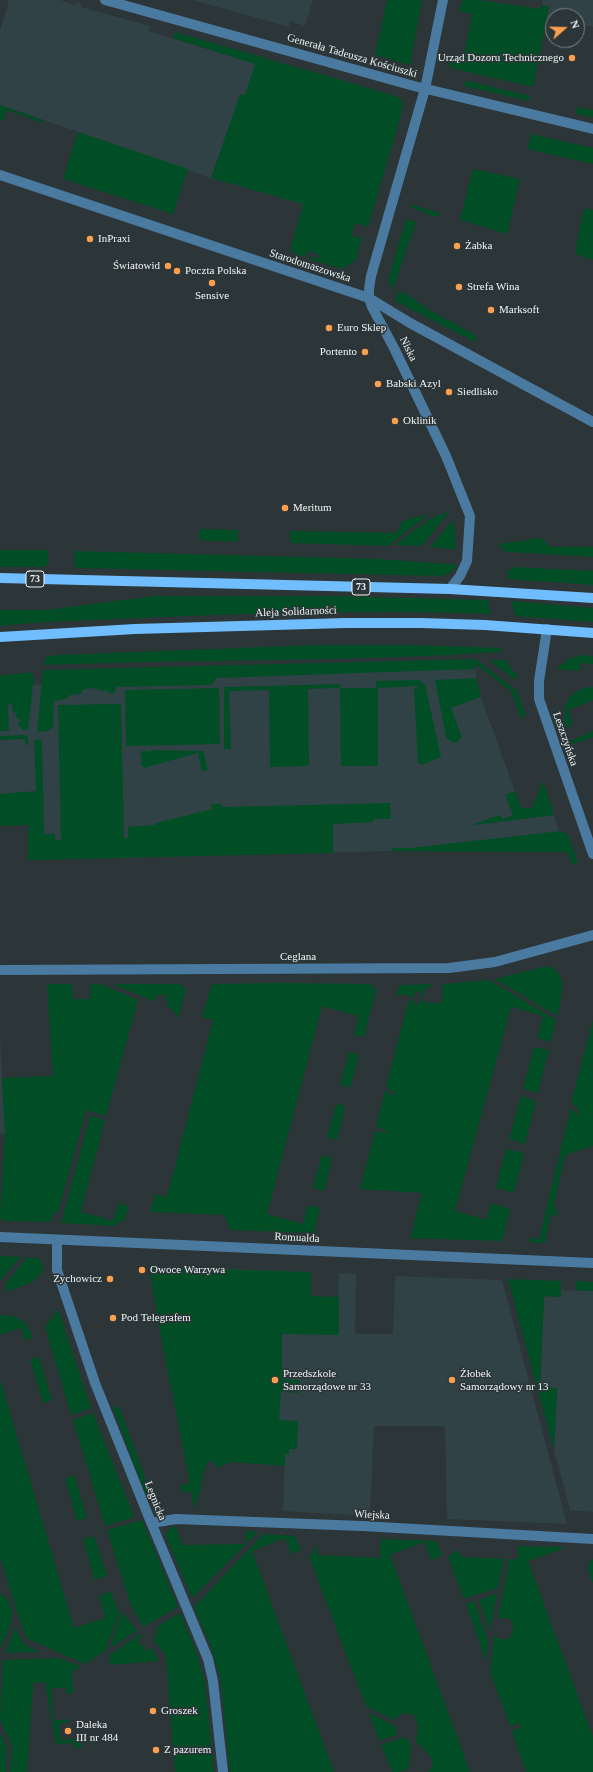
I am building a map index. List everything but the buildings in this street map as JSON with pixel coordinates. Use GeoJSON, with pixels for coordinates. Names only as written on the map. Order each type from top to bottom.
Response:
{"type":"FeatureCollection","features":[{"type":"Feature","properties":{"kind":"main road","name":"73"},"geometry":{"type":"LineString","coordinates":[[0,578],[450,589],[593,598]]}},
{"type":"Feature","properties":{"kind":"main road","name":"Aleja Solidarności"},"geometry":{"type":"LineString","coordinates":[[0,637],[135,630],[421,622],[593,633]]}},
{"type":"Feature","properties":{"kind":"street","name":"Generała Tadeusza Kościuszki"},"geometry":{"type":"LineString","coordinates":[[105,0],[425,89],[593,129]]}},
{"type":"Feature","properties":{"kind":"street","name":"Niska"},"geometry":{"type":"LineString","coordinates":[[443,0],[425,89],[371,276],[369,298],[372,307],[394,348],[446,456],[470,516],[468,561],[460,576],[450,589]]}},
{"type":"Feature","properties":{"kind":"street","name":"Starodomaszowska"},"geometry":{"type":"LineString","coordinates":[[0,175],[369,298],[410,324],[593,422]]}},
{"type":"Feature","properties":{"kind":"street","name":"Leszczyńska"},"geometry":{"type":"LineString","coordinates":[[547,629],[539,681],[539,699],[593,854]]}},
{"type":"Feature","properties":{"kind":"street","name":"Ceglana"},"geometry":{"type":"LineString","coordinates":[[0,970],[449,968],[495,962],[593,936]]}},
{"type":"Feature","properties":{"kind":"street","name":"Romualda"},"geometry":{"type":"LineString","coordinates":[[0,1237],[593,1263]]}},
{"type":"Feature","properties":{"kind":"street","name":"Legnicka"},"geometry":{"type":"LineString","coordinates":[[57,1240],[56,1270],[95,1383],[151,1523],[208,1659],[214,1681],[223,1772]]}},
{"type":"Feature","properties":{"kind":"street","name":"Wiejska"},"geometry":{"type":"LineString","coordinates":[[151,1523],[176,1519],[362,1526],[593,1539]]}},
{"type":"Feature","properties":{"kind":"shaded area"},"geometry":{"type":"Polygon","coordinates":[[[9,0],[60,0],[75,5],[76,2],[82,4],[81,7],[150,26],[148,31],[368,98],[350,218],[211,178],[0,105],[0,31],[9,0]]]}},
{"type":"Feature","properties":{"kind":"shaded area"},"geometry":{"type":"Polygon","coordinates":[[[193,0],[313,0],[305,26],[290,21],[289,27],[193,0]]]}},
{"type":"Feature","properties":{"kind":"shaded area"},"geometry":{"type":"Polygon","coordinates":[[[543,0],[593,0],[593,27],[585,26],[585,8],[549,8],[549,6],[542,5],[543,0]]]}},
{"type":"Feature","properties":{"kind":"shaded area"},"geometry":{"type":"Polygon","coordinates":[[[475,664],[476,678],[481,697],[521,808],[551,808],[567,852],[392,851],[28,860],[28,824],[0,825],[0,682],[42,685],[475,664]]]}},
{"type":"Feature","properties":{"kind":"shaded area"},"geometry":{"type":"Polygon","coordinates":[[[0,1031],[2,1078],[5,1133],[0,1133],[0,1031]]]}},
{"type":"Feature","properties":{"kind":"shaded area"},"geometry":{"type":"Polygon","coordinates":[[[207,1268],[311,1272],[311,1296],[338,1297],[339,1273],[356,1274],[355,1334],[393,1334],[395,1276],[502,1280],[567,1524],[447,1519],[445,1426],[374,1426],[370,1516],[283,1511],[285,1454],[207,1268]]]}},
{"type":"Feature","properties":{"kind":"shaded area"},"geometry":{"type":"Polygon","coordinates":[[[561,1290],[593,1291],[593,1512],[570,1510],[554,1450],[557,1389],[540,1388],[544,1296],[561,1297],[561,1290]]]}},
{"type":"Feature","properties":{"kind":"green space"},"geometry":{"type":"Polygon","coordinates":[[[387,0],[422,0],[410,65],[375,55],[387,0]]]}},
{"type":"Feature","properties":{"kind":"green space"},"geometry":{"type":"Polygon","coordinates":[[[462,0],[479,0],[541,9],[542,5],[549,6],[549,8],[545,8],[545,26],[533,87],[451,68],[449,64],[450,58],[463,61],[472,14],[459,11],[462,0]]]}},
{"type":"Feature","properties":{"kind":"green space"},"geometry":{"type":"Polygon","coordinates":[[[175,32],[389,94],[401,99],[403,104],[401,115],[368,227],[355,223],[351,236],[362,238],[356,260],[343,269],[308,259],[309,256],[318,259],[319,255],[307,251],[305,257],[290,252],[303,204],[211,178],[240,94],[245,95],[255,64],[173,38],[175,32]]]}},
{"type":"Feature","properties":{"kind":"green space"},"geometry":{"type":"Polygon","coordinates":[[[468,81],[530,96],[529,101],[464,86],[464,84],[468,81]]]}},
{"type":"Feature","properties":{"kind":"green space"},"geometry":{"type":"Polygon","coordinates":[[[0,105],[43,120],[42,123],[7,110],[3,121],[0,120],[0,105]]]}},
{"type":"Feature","properties":{"kind":"green space"},"geometry":{"type":"Polygon","coordinates":[[[577,107],[593,110],[593,117],[576,114],[577,107]]]}},
{"type":"Feature","properties":{"kind":"green space"},"geometry":{"type":"Polygon","coordinates":[[[78,132],[188,169],[173,214],[63,179],[78,132]]]}},
{"type":"Feature","properties":{"kind":"green space"},"geometry":{"type":"Polygon","coordinates":[[[531,134],[593,148],[593,164],[527,149],[531,134]]]}},
{"type":"Feature","properties":{"kind":"green space"},"geometry":{"type":"Polygon","coordinates":[[[473,169],[520,179],[507,234],[460,220],[473,169]]]}},
{"type":"Feature","properties":{"kind":"green space"},"geometry":{"type":"Polygon","coordinates":[[[410,204],[442,214],[435,217],[410,207],[410,204]]]}},
{"type":"Feature","properties":{"kind":"green space"},"geometry":{"type":"Polygon","coordinates":[[[584,208],[593,210],[593,260],[575,254],[584,208]]]}},
{"type":"Feature","properties":{"kind":"green space"},"geometry":{"type":"Polygon","coordinates":[[[406,219],[416,222],[393,289],[389,283],[389,276],[406,219]]]}},
{"type":"Feature","properties":{"kind":"green space"},"geometry":{"type":"Polygon","coordinates":[[[398,291],[409,295],[427,309],[474,334],[477,340],[475,342],[395,301],[398,291]]]}},
{"type":"Feature","properties":{"kind":"green space"},"geometry":{"type":"Polygon","coordinates":[[[450,511],[422,546],[395,545],[431,518],[450,511]]]}},
{"type":"Feature","properties":{"kind":"green space"},"geometry":{"type":"Polygon","coordinates":[[[429,514],[388,546],[290,543],[290,531],[396,533],[402,521],[429,514]]]}},
{"type":"Feature","properties":{"kind":"green space"},"geometry":{"type":"Polygon","coordinates":[[[453,520],[456,549],[430,547],[453,520]]]}},
{"type":"Feature","properties":{"kind":"green space"},"geometry":{"type":"Polygon","coordinates":[[[199,529],[238,530],[238,542],[199,540],[199,529]]]}},
{"type":"Feature","properties":{"kind":"green space"},"geometry":{"type":"Polygon","coordinates":[[[541,538],[551,547],[593,547],[593,557],[508,552],[503,550],[498,544],[541,538]]]}},
{"type":"Feature","properties":{"kind":"green space"},"geometry":{"type":"Polygon","coordinates":[[[0,550],[48,550],[48,563],[44,567],[0,567],[0,550]]]}},
{"type":"Feature","properties":{"kind":"green space"},"geometry":{"type":"Polygon","coordinates":[[[74,551],[376,559],[451,564],[458,566],[450,573],[440,576],[77,568],[74,565],[74,551]]]}},
{"type":"Feature","properties":{"kind":"green space"},"geometry":{"type":"Polygon","coordinates":[[[514,567],[593,571],[593,585],[508,579],[507,572],[514,567]]]}},
{"type":"Feature","properties":{"kind":"green space"},"geometry":{"type":"Polygon","coordinates":[[[154,596],[330,596],[488,600],[491,614],[408,612],[285,613],[80,620],[0,626],[0,610],[46,610],[154,596]]]}},
{"type":"Feature","properties":{"kind":"green space"},"geometry":{"type":"Polygon","coordinates":[[[511,601],[593,608],[593,622],[515,616],[511,601]]]}},
{"type":"Feature","properties":{"kind":"green space"},"geometry":{"type":"Polygon","coordinates":[[[317,645],[408,645],[501,648],[501,652],[330,659],[43,665],[46,656],[59,655],[317,645]]]}},
{"type":"Feature","properties":{"kind":"green space"},"geometry":{"type":"Polygon","coordinates":[[[584,655],[593,656],[593,664],[580,663],[580,671],[556,669],[568,659],[584,655]]]}},
{"type":"Feature","properties":{"kind":"green space"},"geometry":{"type":"Polygon","coordinates":[[[475,659],[516,690],[526,716],[520,717],[511,691],[475,664],[475,669],[216,678],[213,684],[210,685],[116,687],[115,692],[111,694],[106,690],[102,691],[88,688],[83,690],[81,694],[70,695],[66,699],[54,701],[53,727],[48,731],[37,732],[43,670],[475,659]]]}},
{"type":"Feature","properties":{"kind":"green space"},"geometry":{"type":"Polygon","coordinates":[[[489,660],[506,660],[512,670],[517,674],[517,679],[512,678],[489,660]]]}},
{"type":"Feature","properties":{"kind":"green space"},"geometry":{"type":"Polygon","coordinates":[[[32,672],[34,678],[28,730],[22,730],[21,727],[18,726],[20,720],[16,717],[16,712],[13,714],[12,704],[8,705],[9,731],[0,731],[0,676],[32,672]]]}},
{"type":"Feature","properties":{"kind":"green space"},"geometry":{"type":"Polygon","coordinates":[[[476,678],[481,697],[451,708],[462,737],[457,742],[452,743],[446,737],[435,680],[476,678]]]}},
{"type":"Feature","properties":{"kind":"green space"},"geometry":{"type":"Polygon","coordinates":[[[419,680],[425,685],[441,757],[422,765],[418,763],[414,689],[417,689],[417,686],[378,688],[378,766],[341,766],[340,688],[308,689],[308,766],[270,767],[269,690],[229,691],[231,749],[224,749],[224,687],[340,684],[341,688],[376,688],[376,681],[419,680]]]}},
{"type":"Feature","properties":{"kind":"green space"},"geometry":{"type":"Polygon","coordinates":[[[593,687],[593,700],[568,710],[572,721],[570,726],[566,728],[564,713],[569,700],[578,690],[593,687]]]}},
{"type":"Feature","properties":{"kind":"green space"},"geometry":{"type":"Polygon","coordinates":[[[219,688],[220,744],[126,746],[125,690],[219,688]]]}},
{"type":"Feature","properties":{"kind":"green space"},"geometry":{"type":"Polygon","coordinates":[[[121,704],[124,838],[128,838],[128,827],[155,825],[156,823],[212,809],[211,804],[221,804],[223,807],[390,803],[391,819],[373,819],[373,822],[333,824],[333,853],[28,860],[28,825],[0,826],[0,794],[36,791],[34,740],[42,740],[44,834],[55,834],[55,840],[61,840],[58,705],[121,704]]]}},
{"type":"Feature","properties":{"kind":"green space"},"geometry":{"type":"Polygon","coordinates":[[[593,731],[593,737],[572,744],[570,741],[593,731]]]}},
{"type":"Feature","properties":{"kind":"green space"},"geometry":{"type":"Polygon","coordinates":[[[25,735],[28,737],[28,745],[25,745],[25,739],[0,740],[0,736],[25,735]]]}},
{"type":"Feature","properties":{"kind":"green space"},"geometry":{"type":"Polygon","coordinates":[[[144,750],[150,752],[152,750],[203,751],[208,770],[202,771],[198,753],[144,768],[140,764],[142,760],[140,753],[144,750]]]}},
{"type":"Feature","properties":{"kind":"green space"},"geometry":{"type":"Polygon","coordinates":[[[543,781],[554,815],[474,824],[500,815],[502,819],[513,815],[505,795],[515,791],[521,808],[532,808],[543,781]]]}},
{"type":"Feature","properties":{"kind":"green space"},"geometry":{"type":"Polygon","coordinates":[[[561,831],[568,835],[578,863],[572,865],[567,852],[392,851],[391,848],[410,848],[561,831]]]}},
{"type":"Feature","properties":{"kind":"green space"},"geometry":{"type":"Polygon","coordinates":[[[546,966],[554,969],[562,980],[562,994],[557,1016],[495,979],[546,966]]]}},
{"type":"Feature","properties":{"kind":"green space"},"geometry":{"type":"Polygon","coordinates":[[[489,980],[556,1020],[551,1042],[537,1038],[543,1016],[511,1007],[455,1211],[486,1220],[491,1203],[510,1209],[502,1241],[410,1238],[422,1193],[360,1189],[375,1131],[386,1133],[386,1130],[376,1127],[385,1090],[394,1096],[395,1093],[386,1087],[409,999],[413,1000],[414,1004],[420,1004],[421,1000],[424,1000],[425,1003],[442,1003],[442,984],[489,980]]]}},
{"type":"Feature","properties":{"kind":"green space"},"geometry":{"type":"Polygon","coordinates":[[[47,984],[72,984],[73,999],[90,999],[90,984],[103,985],[138,1000],[106,1116],[86,1110],[58,1213],[54,1212],[50,1222],[6,1221],[2,1220],[0,1217],[5,1133],[2,1078],[53,1076],[47,984]]]}},
{"type":"Feature","properties":{"kind":"green space"},"geometry":{"type":"Polygon","coordinates":[[[113,984],[180,984],[186,989],[178,1019],[172,1009],[168,1008],[165,994],[155,996],[156,1002],[113,984]]]}},
{"type":"Feature","properties":{"kind":"green space"},"geometry":{"type":"Polygon","coordinates":[[[212,984],[371,984],[376,990],[364,1037],[354,1035],[358,1016],[322,1006],[267,1214],[303,1224],[308,1205],[320,1208],[314,1232],[230,1230],[224,1215],[150,1212],[155,1194],[167,1197],[213,1020],[202,1017],[212,984]]]}},
{"type":"Feature","properties":{"kind":"green space"},"geometry":{"type":"Polygon","coordinates":[[[431,984],[431,987],[424,988],[424,997],[421,996],[421,991],[415,991],[414,997],[400,994],[399,996],[396,995],[400,985],[431,984]]]}},
{"type":"Feature","properties":{"kind":"green space"},"geometry":{"type":"Polygon","coordinates":[[[593,1020],[593,1146],[565,1155],[554,1204],[558,1216],[551,1214],[545,1243],[531,1243],[529,1238],[539,1239],[571,1107],[578,1116],[579,1114],[578,1108],[571,1103],[593,1020]]]}},
{"type":"Feature","properties":{"kind":"green space"},"geometry":{"type":"Polygon","coordinates":[[[534,1047],[549,1050],[538,1093],[523,1089],[534,1047]]]}},
{"type":"Feature","properties":{"kind":"green space"},"geometry":{"type":"Polygon","coordinates":[[[349,1052],[359,1055],[350,1088],[340,1085],[349,1052]]]}},
{"type":"Feature","properties":{"kind":"green space"},"geometry":{"type":"Polygon","coordinates":[[[521,1096],[536,1101],[525,1144],[509,1139],[521,1096]]]}},
{"type":"Feature","properties":{"kind":"green space"},"geometry":{"type":"Polygon","coordinates":[[[336,1104],[345,1106],[337,1140],[327,1137],[336,1104]]]}},
{"type":"Feature","properties":{"kind":"green space"},"geometry":{"type":"Polygon","coordinates":[[[90,1116],[105,1120],[81,1212],[113,1221],[118,1203],[129,1207],[124,1220],[114,1226],[61,1223],[90,1116]]]}},
{"type":"Feature","properties":{"kind":"green space"},"geometry":{"type":"Polygon","coordinates":[[[506,1149],[524,1153],[514,1193],[496,1188],[506,1149]]]}},
{"type":"Feature","properties":{"kind":"green space"},"geometry":{"type":"Polygon","coordinates":[[[322,1155],[332,1158],[324,1191],[313,1188],[322,1155]]]}},
{"type":"Feature","properties":{"kind":"green space"},"geometry":{"type":"Polygon","coordinates":[[[0,1256],[21,1257],[0,1281],[0,1256]]]}},
{"type":"Feature","properties":{"kind":"green space"},"geometry":{"type":"Polygon","coordinates":[[[26,1258],[39,1258],[42,1266],[42,1272],[39,1277],[26,1285],[5,1292],[6,1283],[26,1258]]]}},
{"type":"Feature","properties":{"kind":"green space"},"geometry":{"type":"Polygon","coordinates":[[[149,1267],[311,1272],[311,1296],[339,1297],[339,1335],[282,1334],[282,1379],[300,1380],[299,1393],[281,1392],[279,1420],[298,1421],[297,1449],[289,1449],[289,1455],[285,1454],[285,1466],[230,1462],[218,1468],[210,1460],[203,1471],[200,1491],[194,1509],[191,1491],[182,1493],[180,1485],[190,1483],[159,1327],[149,1267]]]}},
{"type":"Feature","properties":{"kind":"green space"},"geometry":{"type":"Polygon","coordinates":[[[508,1279],[561,1281],[561,1297],[544,1296],[540,1387],[557,1388],[554,1450],[508,1279]]]}},
{"type":"Feature","properties":{"kind":"green space"},"geometry":{"type":"Polygon","coordinates":[[[576,1281],[593,1282],[593,1291],[576,1290],[576,1281]]]}},
{"type":"Feature","properties":{"kind":"green space"},"geometry":{"type":"Polygon","coordinates":[[[58,1309],[91,1408],[71,1415],[45,1327],[58,1309]]]}},
{"type":"Feature","properties":{"kind":"green space"},"geometry":{"type":"Polygon","coordinates":[[[0,1315],[12,1316],[21,1320],[28,1327],[33,1338],[24,1340],[21,1328],[0,1335],[0,1315]]]}},
{"type":"Feature","properties":{"kind":"green space"},"geometry":{"type":"Polygon","coordinates":[[[39,1357],[52,1400],[43,1403],[30,1359],[39,1357]]]}},
{"type":"Feature","properties":{"kind":"green space"},"geometry":{"type":"Polygon","coordinates":[[[0,1379],[74,1628],[105,1618],[99,1596],[111,1591],[119,1614],[105,1651],[85,1664],[28,1639],[22,1628],[0,1557],[0,1379]]]}},
{"type":"Feature","properties":{"kind":"green space"},"geometry":{"type":"Polygon","coordinates":[[[119,1406],[154,1503],[146,1495],[113,1408],[119,1406]]]}},
{"type":"Feature","properties":{"kind":"green space"},"geometry":{"type":"Polygon","coordinates":[[[93,1413],[134,1517],[105,1526],[73,1420],[93,1413]]]}},
{"type":"Feature","properties":{"kind":"green space"},"geometry":{"type":"Polygon","coordinates":[[[74,1475],[87,1518],[77,1521],[65,1478],[74,1475]]]}},
{"type":"Feature","properties":{"kind":"green space"},"geometry":{"type":"Polygon","coordinates":[[[142,1520],[178,1607],[143,1627],[131,1606],[107,1530],[142,1520]]]}},
{"type":"Feature","properties":{"kind":"green space"},"geometry":{"type":"Polygon","coordinates":[[[171,1527],[176,1527],[182,1545],[245,1544],[246,1531],[258,1532],[192,1598],[167,1539],[166,1533],[171,1527]]]}},
{"type":"Feature","properties":{"kind":"green space"},"geometry":{"type":"Polygon","coordinates":[[[263,1534],[295,1536],[301,1550],[291,1554],[285,1538],[252,1551],[334,1772],[230,1772],[221,1681],[210,1644],[194,1607],[263,1534]]]}},
{"type":"Feature","properties":{"kind":"green space"},"geometry":{"type":"Polygon","coordinates":[[[94,1536],[107,1576],[94,1580],[83,1539],[94,1536]]]}},
{"type":"Feature","properties":{"kind":"green space"},"geometry":{"type":"Polygon","coordinates":[[[381,1539],[436,1541],[442,1556],[431,1560],[424,1542],[390,1555],[470,1772],[427,1772],[433,1764],[427,1752],[416,1742],[418,1725],[414,1715],[404,1713],[393,1720],[366,1706],[309,1557],[317,1545],[317,1555],[380,1558],[381,1539]]]}},
{"type":"Feature","properties":{"kind":"green space"},"geometry":{"type":"Polygon","coordinates":[[[518,1546],[563,1547],[562,1549],[528,1561],[593,1737],[593,1772],[526,1772],[512,1731],[521,1727],[519,1723],[510,1726],[490,1672],[494,1635],[499,1639],[507,1639],[513,1632],[512,1623],[508,1618],[498,1618],[509,1559],[518,1559],[518,1546]]]}},
{"type":"Feature","properties":{"kind":"green space"},"geometry":{"type":"Polygon","coordinates":[[[457,1550],[462,1557],[504,1559],[498,1588],[464,1599],[448,1557],[457,1550]]]}},
{"type":"Feature","properties":{"kind":"green space"},"geometry":{"type":"Polygon","coordinates":[[[593,1558],[593,1584],[587,1567],[593,1558]]]}},
{"type":"Feature","properties":{"kind":"green space"},"geometry":{"type":"Polygon","coordinates":[[[0,1593],[7,1599],[11,1606],[12,1620],[0,1649],[0,1593]]]}},
{"type":"Feature","properties":{"kind":"green space"},"geometry":{"type":"Polygon","coordinates":[[[497,1593],[490,1632],[479,1600],[497,1593]]]}},
{"type":"Feature","properties":{"kind":"green space"},"geometry":{"type":"Polygon","coordinates":[[[474,1601],[488,1641],[486,1662],[466,1604],[474,1601]]]}},
{"type":"Feature","properties":{"kind":"green space"},"geometry":{"type":"Polygon","coordinates":[[[122,1612],[137,1631],[110,1648],[122,1612]]]}},
{"type":"Feature","properties":{"kind":"green space"},"geometry":{"type":"Polygon","coordinates":[[[180,1613],[198,1656],[205,1683],[214,1772],[175,1772],[166,1658],[165,1654],[154,1641],[159,1625],[180,1613]]]}},
{"type":"Feature","properties":{"kind":"green space"},"geometry":{"type":"Polygon","coordinates":[[[16,1626],[24,1644],[41,1652],[5,1653],[16,1626]]]}},
{"type":"Feature","properties":{"kind":"green space"},"geometry":{"type":"Polygon","coordinates":[[[140,1634],[142,1636],[137,1640],[147,1652],[150,1647],[156,1655],[158,1661],[109,1665],[110,1655],[140,1634]]]}},
{"type":"Feature","properties":{"kind":"green space"},"geometry":{"type":"Polygon","coordinates":[[[58,1658],[82,1667],[72,1670],[73,1693],[66,1694],[66,1687],[51,1689],[54,1721],[69,1719],[69,1722],[59,1724],[61,1740],[81,1738],[82,1747],[74,1748],[74,1743],[56,1744],[45,1682],[33,1683],[27,1772],[10,1772],[12,1746],[0,1720],[3,1660],[58,1658]]]}},
{"type":"Feature","properties":{"kind":"green space"},"geometry":{"type":"Polygon","coordinates":[[[369,1713],[395,1726],[397,1731],[396,1735],[379,1741],[369,1713]]]}},
{"type":"Feature","properties":{"kind":"green space"},"geometry":{"type":"Polygon","coordinates":[[[0,1732],[7,1748],[6,1772],[0,1772],[0,1732]]]}},
{"type":"Feature","properties":{"kind":"green space"},"geometry":{"type":"Polygon","coordinates":[[[404,1737],[411,1744],[409,1768],[400,1772],[392,1772],[381,1745],[404,1737]]]}},
{"type":"Feature","properties":{"kind":"place","name":"Urząd Dozoru Technicznego"},"geometry":{"type":"Point","coordinates":[572,58]}},
{"type":"Feature","properties":{"kind":"place","name":"InPraxi"},"geometry":{"type":"Point","coordinates":[90,239]}},
{"type":"Feature","properties":{"kind":"place","name":"Żabka"},"geometry":{"type":"Point","coordinates":[457,246]}},
{"type":"Feature","properties":{"kind":"place","name":"Światowid"},"geometry":{"type":"Point","coordinates":[168,266]}},
{"type":"Feature","properties":{"kind":"place","name":"Poczta Polska"},"geometry":{"type":"Point","coordinates":[177,271]}},
{"type":"Feature","properties":{"kind":"place","name":"Sensive"},"geometry":{"type":"Point","coordinates":[212,283]}},
{"type":"Feature","properties":{"kind":"place","name":"Strefa Wina"},"geometry":{"type":"Point","coordinates":[459,287]}},
{"type":"Feature","properties":{"kind":"place","name":"Marksoft"},"geometry":{"type":"Point","coordinates":[491,310]}},
{"type":"Feature","properties":{"kind":"place","name":"Euro Sklep"},"geometry":{"type":"Point","coordinates":[329,328]}},
{"type":"Feature","properties":{"kind":"place","name":"Portento"},"geometry":{"type":"Point","coordinates":[365,352]}},
{"type":"Feature","properties":{"kind":"place","name":"Babski Azyl"},"geometry":{"type":"Point","coordinates":[378,384]}},
{"type":"Feature","properties":{"kind":"place","name":"Siedlisko"},"geometry":{"type":"Point","coordinates":[449,392]}},
{"type":"Feature","properties":{"kind":"place","name":"Oklinik"},"geometry":{"type":"Point","coordinates":[395,421]}},
{"type":"Feature","properties":{"kind":"place","name":"Meritum"},"geometry":{"type":"Point","coordinates":[285,508]}},
{"type":"Feature","properties":{"kind":"place","name":"Owoce Warzywa"},"geometry":{"type":"Point","coordinates":[142,1270]}},
{"type":"Feature","properties":{"kind":"place","name":"Zychowicz"},"geometry":{"type":"Point","coordinates":[110,1279]}},
{"type":"Feature","properties":{"kind":"place","name":"Pod Telegrafem"},"geometry":{"type":"Point","coordinates":[113,1318]}},
{"type":"Feature","properties":{"kind":"place","name":"Przedszkole Samorządowe nr 33"},"geometry":{"type":"Point","coordinates":[275,1380]}},
{"type":"Feature","properties":{"kind":"place","name":"Żłobek Samorządowy nr 13"},"geometry":{"type":"Point","coordinates":[452,1380]}},
{"type":"Feature","properties":{"kind":"place","name":"Groszek"},"geometry":{"type":"Point","coordinates":[153,1711]}},
{"type":"Feature","properties":{"kind":"place","name":"Daleka III nr 484"},"geometry":{"type":"Point","coordinates":[68,1731]}},
{"type":"Feature","properties":{"kind":"place","name":"Z pazurem"},"geometry":{"type":"Point","coordinates":[156,1750]}}]}
